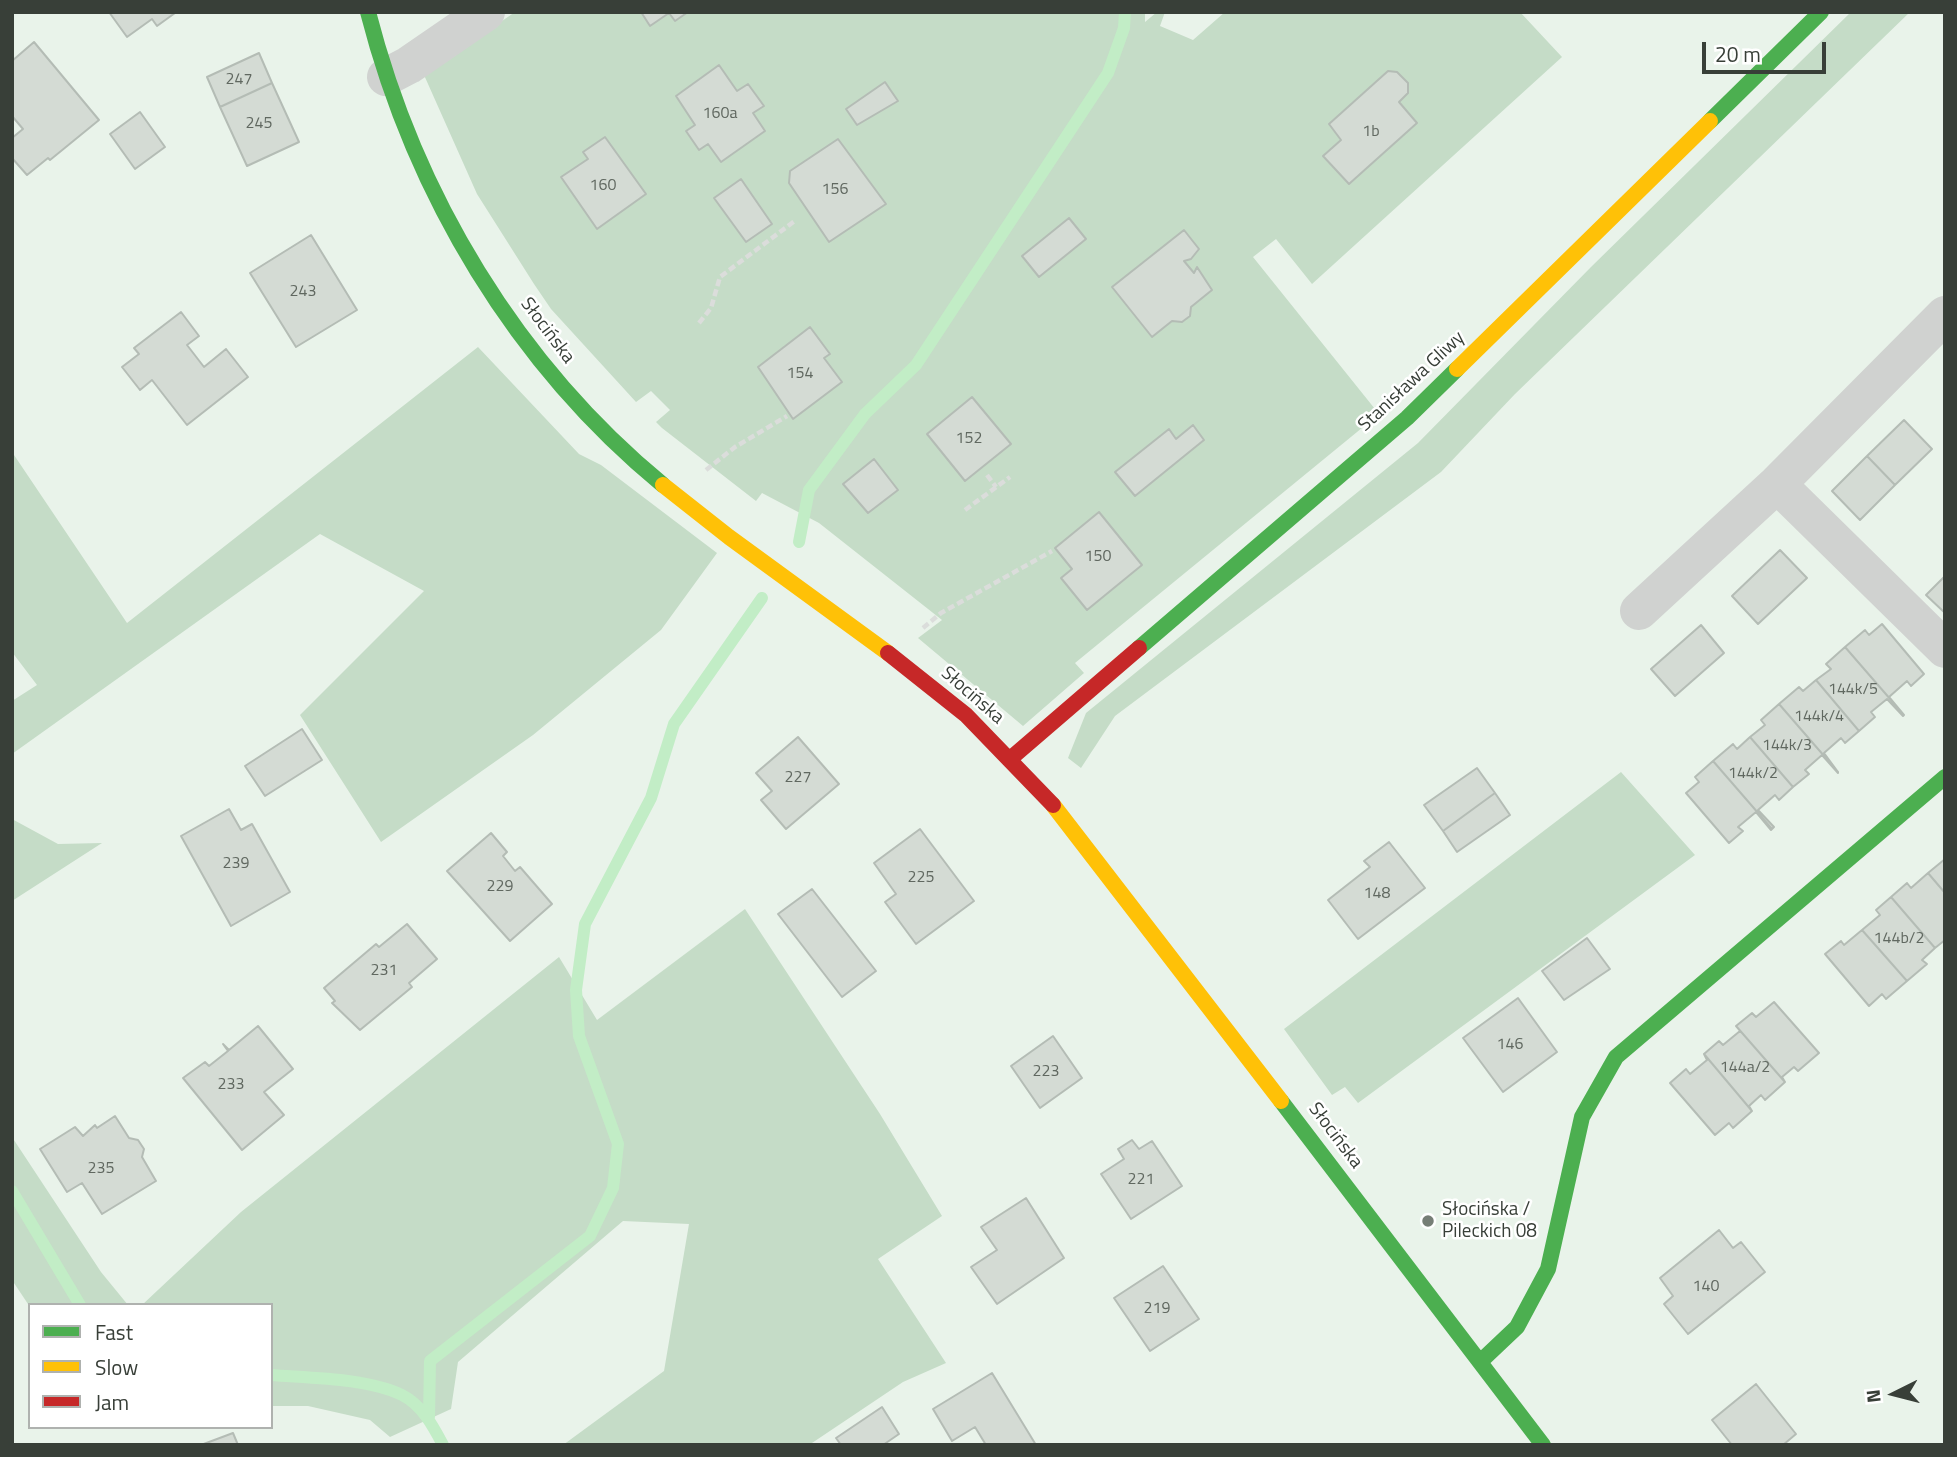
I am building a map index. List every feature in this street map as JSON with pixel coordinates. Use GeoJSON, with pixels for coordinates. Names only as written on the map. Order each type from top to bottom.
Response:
{"type":"FeatureCollection","features":[{"type":"Feature","properties":{"kind":"street","name":"Słocińska"},"geometry":{"type":"LineString","coordinates":[[368,12],[400,119],[448,221],[496,299],[538,357],[582,407],[658,481],[951,702],[1066,818],[1543,1445]]}},
{"type":"Feature","properties":{"kind":"street"},"geometry":{"type":"LineString","coordinates":[[386,77],[409,65],[486,12]]}},
{"type":"Feature","properties":{"kind":"street","name":"Stanisława Gliwy"},"geometry":{"type":"LineString","coordinates":[[1010,759],[1408,418],[1821,12]]}},
{"type":"Feature","properties":{"kind":"street"},"geometry":{"type":"LineString","coordinates":[[1639,611],[1777,484],[1945,315]]}},
{"type":"Feature","properties":{"kind":"street"},"geometry":{"type":"LineString","coordinates":[[1777,484],[1945,649]]}},
{"type":"Feature","properties":{"kind":"street"},"geometry":{"type":"LineString","coordinates":[[1480,1362],[1517,1327],[1548,1269],[1582,1117],[1616,1057],[1945,777]]}},
{"type":"Feature","properties":{"kind":"path"},"geometry":{"type":"LineString","coordinates":[[699,323],[711,308],[720,277],[796,220]]}},
{"type":"Feature","properties":{"kind":"path"},"geometry":{"type":"LineString","coordinates":[[697,477],[735,447],[787,416]]}},
{"type":"Feature","properties":{"kind":"path"},"geometry":{"type":"LineString","coordinates":[[987,475],[996,487]]}},
{"type":"Feature","properties":{"kind":"path"},"geometry":{"type":"LineString","coordinates":[[965,510],[1010,477]]}},
{"type":"Feature","properties":{"kind":"path"},"geometry":{"type":"LineString","coordinates":[[920,630],[942,612],[1052,551]]}},
{"type":"Feature","properties":{"kind":"green space"},"geometry":{"type":"Polygon","coordinates":[[[515,12],[1145,12],[1145,22],[1157,12],[1165,12],[1160,26],[1193,40],[1225,12],[1520,12],[1562,57],[1312,284],[1276,239],[1253,257],[1379,414],[1075,663],[1084,673],[1023,726],[918,638],[942,620],[819,523],[762,493],[756,501],[662,428],[656,422],[670,410],[651,391],[636,402],[551,309],[477,194],[424,75],[515,12]]]}},
{"type":"Feature","properties":{"kind":"green space"},"geometry":{"type":"Polygon","coordinates":[[[1851,12],[1910,12],[1515,394],[1441,472],[1115,716],[1081,768],[1068,758],[1086,713],[1418,443],[1591,267],[1851,12]]]}},
{"type":"Feature","properties":{"kind":"green space"},"geometry":{"type":"Polygon","coordinates":[[[478,347],[579,454],[601,465],[717,553],[661,630],[533,735],[381,842],[300,715],[424,591],[320,534],[12,754],[12,701],[37,685],[12,652],[12,452],[127,623],[478,347]]]}},
{"type":"Feature","properties":{"kind":"green space"},"geometry":{"type":"Polygon","coordinates":[[[1621,772],[1695,855],[1358,1103],[1345,1087],[1332,1095],[1284,1029],[1621,772]]]}},
{"type":"Feature","properties":{"kind":"green space"},"geometry":{"type":"Polygon","coordinates":[[[12,819],[58,844],[102,843],[12,901],[12,819]]]}},
{"type":"Feature","properties":{"kind":"green space"},"geometry":{"type":"Polygon","coordinates":[[[745,909],[880,1114],[942,1216],[878,1259],[946,1363],[903,1382],[809,1445],[563,1445],[664,1371],[689,1224],[623,1221],[458,1362],[451,1409],[390,1437],[370,1420],[308,1406],[273,1406],[273,1303],[144,1303],[241,1212],[559,957],[597,1020],[745,909]]]}},
{"type":"Feature","properties":{"kind":"green space"},"geometry":{"type":"Polygon","coordinates":[[[12,1137],[101,1272],[126,1303],[28,1304],[12,1280],[12,1137]]]}},
{"type":"Feature","properties":{"kind":"building"},"geometry":{"type":"Polygon","coordinates":[[[109,12],[175,13],[157,26],[152,19],[127,37],[109,12]]]}},
{"type":"Feature","properties":{"kind":"building"},"geometry":{"type":"Polygon","coordinates":[[[641,12],[688,12],[675,21],[669,13],[650,26],[641,12]]]}},
{"type":"Feature","properties":{"kind":"building"},"geometry":{"type":"Polygon","coordinates":[[[34,42],[99,120],[27,175],[12,158],[12,138],[23,129],[12,116],[12,61],[34,42]]]}},
{"type":"Feature","properties":{"kind":"building"},"geometry":{"type":"Polygon","coordinates":[[[259,53],[272,83],[220,107],[207,77],[259,53]]]}},
{"type":"Feature","properties":{"kind":"building"},"geometry":{"type":"Polygon","coordinates":[[[719,65],[737,91],[748,84],[764,106],[753,113],[765,131],[721,162],[708,144],[699,150],[686,131],[695,125],[676,96],[719,65]]]}},
{"type":"Feature","properties":{"kind":"building"},"geometry":{"type":"Polygon","coordinates":[[[1388,71],[1397,72],[1408,83],[1408,93],[1399,102],[1417,123],[1349,184],[1323,156],[1341,140],[1329,124],[1388,71]]]}},
{"type":"Feature","properties":{"kind":"building"},"geometry":{"type":"Polygon","coordinates":[[[885,82],[898,101],[857,125],[846,109],[885,82]]]}},
{"type":"Feature","properties":{"kind":"building"},"geometry":{"type":"Polygon","coordinates":[[[272,83],[299,142],[247,166],[220,107],[272,83]]]}},
{"type":"Feature","properties":{"kind":"building"},"geometry":{"type":"Polygon","coordinates":[[[140,112],[165,147],[135,169],[110,134],[140,112]]]}},
{"type":"Feature","properties":{"kind":"building"},"geometry":{"type":"Polygon","coordinates":[[[605,137],[646,194],[597,229],[561,177],[588,159],[583,152],[605,137]]]}},
{"type":"Feature","properties":{"kind":"building"},"geometry":{"type":"Polygon","coordinates":[[[838,139],[886,204],[829,242],[789,183],[790,171],[838,139]]]}},
{"type":"Feature","properties":{"kind":"building"},"geometry":{"type":"Polygon","coordinates":[[[741,179],[772,224],[746,242],[714,198],[741,179]]]}},
{"type":"Feature","properties":{"kind":"building"},"geometry":{"type":"Polygon","coordinates":[[[1069,218],[1086,239],[1039,277],[1022,256],[1069,218]]]}},
{"type":"Feature","properties":{"kind":"building"},"geometry":{"type":"Polygon","coordinates":[[[1184,230],[1199,249],[1191,259],[1184,261],[1194,273],[1197,267],[1212,290],[1191,307],[1190,316],[1182,322],[1172,321],[1152,337],[1112,287],[1184,230]]]}},
{"type":"Feature","properties":{"kind":"building"},"geometry":{"type":"Polygon","coordinates":[[[311,235],[357,310],[296,347],[250,273],[311,235]]]}},
{"type":"Feature","properties":{"kind":"building"},"geometry":{"type":"Polygon","coordinates":[[[181,312],[199,336],[187,345],[204,367],[226,349],[248,377],[187,425],[152,380],[140,390],[122,367],[139,354],[134,348],[181,312]]]}},
{"type":"Feature","properties":{"kind":"building"},"geometry":{"type":"Polygon","coordinates":[[[810,327],[830,354],[824,358],[842,382],[793,419],[758,367],[810,327]]]}},
{"type":"Feature","properties":{"kind":"building"},"geometry":{"type":"Polygon","coordinates":[[[972,397],[1011,444],[965,481],[927,434],[972,397]]]}},
{"type":"Feature","properties":{"kind":"building"},"geometry":{"type":"Polygon","coordinates":[[[1904,420],[1932,449],[1895,485],[1867,456],[1904,420]]]}},
{"type":"Feature","properties":{"kind":"building"},"geometry":{"type":"Polygon","coordinates":[[[1193,425],[1204,440],[1135,496],[1115,472],[1169,429],[1176,439],[1193,425]]]}},
{"type":"Feature","properties":{"kind":"building"},"geometry":{"type":"Polygon","coordinates":[[[1867,456],[1895,485],[1860,520],[1832,491],[1867,456]]]}},
{"type":"Feature","properties":{"kind":"building"},"geometry":{"type":"Polygon","coordinates":[[[874,459],[898,490],[868,513],[843,484],[874,459]]]}},
{"type":"Feature","properties":{"kind":"building"},"geometry":{"type":"Polygon","coordinates":[[[1099,512],[1142,565],[1087,610],[1061,578],[1072,569],[1055,548],[1099,512]]]}},
{"type":"Feature","properties":{"kind":"building"},"geometry":{"type":"Polygon","coordinates":[[[1780,550],[1807,578],[1758,624],[1732,596],[1780,550]]]}},
{"type":"Feature","properties":{"kind":"building"},"geometry":{"type":"Polygon","coordinates":[[[1945,576],[1945,613],[1926,595],[1945,576]]]}},
{"type":"Feature","properties":{"kind":"building"},"geometry":{"type":"Polygon","coordinates":[[[1882,624],[1924,674],[1911,686],[1907,681],[1889,697],[1904,715],[1845,647],[1865,630],[1869,635],[1882,624]]]}},
{"type":"Feature","properties":{"kind":"building"},"geometry":{"type":"Polygon","coordinates":[[[1701,625],[1724,653],[1675,696],[1651,669],[1701,625]]]}},
{"type":"Feature","properties":{"kind":"building"},"geometry":{"type":"Polygon","coordinates":[[[1845,647],[1903,716],[1887,699],[1871,712],[1875,717],[1859,731],[1816,680],[1831,669],[1826,664],[1845,647]]]}},
{"type":"Feature","properties":{"kind":"building"},"geometry":{"type":"Polygon","coordinates":[[[1816,680],[1859,731],[1845,743],[1841,738],[1824,753],[1838,772],[1779,704],[1799,687],[1803,691],[1816,680]]]}},
{"type":"Feature","properties":{"kind":"building"},"geometry":{"type":"Polygon","coordinates":[[[1779,704],[1838,773],[1822,755],[1805,770],[1809,774],[1793,787],[1750,737],[1765,725],[1761,720],[1779,704]]]}},
{"type":"Feature","properties":{"kind":"building"},"geometry":{"type":"Polygon","coordinates":[[[302,729],[322,760],[265,796],[245,766],[302,729]]]}},
{"type":"Feature","properties":{"kind":"building"},"geometry":{"type":"Polygon","coordinates":[[[798,737],[839,784],[786,829],[761,800],[772,791],[756,773],[798,737]]]}},
{"type":"Feature","properties":{"kind":"building"},"geometry":{"type":"Polygon","coordinates":[[[1750,737],[1793,787],[1779,800],[1775,795],[1758,810],[1774,827],[1772,829],[1713,761],[1733,744],[1737,749],[1750,737]]]}},
{"type":"Feature","properties":{"kind":"building"},"geometry":{"type":"Polygon","coordinates":[[[1713,761],[1772,829],[1771,830],[1756,812],[1738,827],[1743,831],[1729,843],[1686,793],[1699,782],[1695,777],[1713,761]]]}},
{"type":"Feature","properties":{"kind":"building"},"geometry":{"type":"Polygon","coordinates":[[[1477,768],[1495,793],[1443,831],[1424,805],[1477,768]]]}},
{"type":"Feature","properties":{"kind":"building"},"geometry":{"type":"Polygon","coordinates":[[[1495,793],[1510,815],[1457,852],[1443,831],[1495,793]]]}},
{"type":"Feature","properties":{"kind":"building"},"geometry":{"type":"Polygon","coordinates":[[[229,809],[241,830],[252,824],[290,892],[231,926],[181,836],[229,809]]]}},
{"type":"Feature","properties":{"kind":"building"},"geometry":{"type":"Polygon","coordinates":[[[920,829],[974,901],[916,944],[885,902],[896,894],[874,863],[920,829]]]}},
{"type":"Feature","properties":{"kind":"building"},"geometry":{"type":"Polygon","coordinates":[[[491,833],[507,852],[503,856],[515,871],[520,867],[552,904],[510,941],[447,871],[491,833]]]}},
{"type":"Feature","properties":{"kind":"building"},"geometry":{"type":"Polygon","coordinates":[[[1389,842],[1425,888],[1358,939],[1328,900],[1370,867],[1364,861],[1389,842]]]}},
{"type":"Feature","properties":{"kind":"building"},"geometry":{"type":"Polygon","coordinates":[[[1945,859],[1945,893],[1928,873],[1945,859]]]}},
{"type":"Feature","properties":{"kind":"building"},"geometry":{"type":"Polygon","coordinates":[[[1928,873],[1945,893],[1945,940],[1935,948],[1891,897],[1907,883],[1911,888],[1928,873]]]}},
{"type":"Feature","properties":{"kind":"building"},"geometry":{"type":"Polygon","coordinates":[[[812,889],[876,971],[842,997],[778,914],[812,889]]]}},
{"type":"Feature","properties":{"kind":"building"},"geometry":{"type":"Polygon","coordinates":[[[1891,897],[1935,948],[1922,960],[1927,964],[1907,981],[1862,930],[1880,915],[1876,910],[1891,897]]]}},
{"type":"Feature","properties":{"kind":"building"},"geometry":{"type":"Polygon","coordinates":[[[407,924],[437,959],[409,983],[412,987],[360,1030],[332,1003],[335,1001],[324,988],[376,944],[379,947],[407,924]]]}},
{"type":"Feature","properties":{"kind":"building"},"geometry":{"type":"Polygon","coordinates":[[[1862,930],[1907,981],[1886,999],[1882,994],[1869,1006],[1825,954],[1841,941],[1844,945],[1862,930]]]}},
{"type":"Feature","properties":{"kind":"building"},"geometry":{"type":"Polygon","coordinates":[[[1587,938],[1610,969],[1564,1000],[1542,971],[1587,938]]]}},
{"type":"Feature","properties":{"kind":"building"},"geometry":{"type":"Polygon","coordinates":[[[1518,998],[1557,1052],[1503,1092],[1463,1038],[1518,998]]]}},
{"type":"Feature","properties":{"kind":"building"},"geometry":{"type":"Polygon","coordinates":[[[1774,1002],[1819,1053],[1798,1071],[1794,1067],[1782,1077],[1785,1082],[1736,1026],[1752,1013],[1756,1017],[1774,1002]]]}},
{"type":"Feature","properties":{"kind":"building"},"geometry":{"type":"Polygon","coordinates":[[[258,1026],[293,1069],[264,1092],[284,1115],[242,1150],[183,1078],[205,1062],[209,1066],[228,1051],[223,1044],[229,1050],[258,1026]]]}},
{"type":"Feature","properties":{"kind":"building"},"geometry":{"type":"Polygon","coordinates":[[[1736,1026],[1785,1082],[1765,1100],[1761,1095],[1749,1106],[1752,1111],[1704,1054],[1719,1041],[1723,1045],[1740,1031],[1736,1026]]]}},
{"type":"Feature","properties":{"kind":"building"},"geometry":{"type":"Polygon","coordinates":[[[1053,1036],[1082,1078],[1040,1108],[1011,1066],[1053,1036]]]}},
{"type":"Feature","properties":{"kind":"building"},"geometry":{"type":"Polygon","coordinates":[[[1704,1054],[1752,1111],[1733,1128],[1729,1123],[1715,1135],[1670,1083],[1686,1069],[1690,1074],[1707,1060],[1704,1054]]]}},
{"type":"Feature","properties":{"kind":"building"},"geometry":{"type":"Polygon","coordinates":[[[115,1116],[129,1138],[138,1140],[144,1149],[142,1157],[156,1181],[102,1214],[82,1183],[67,1192],[40,1149],[75,1127],[83,1136],[95,1125],[97,1128],[115,1116]]]}},
{"type":"Feature","properties":{"kind":"building"},"geometry":{"type":"Polygon","coordinates":[[[1132,1140],[1139,1149],[1152,1141],[1182,1186],[1131,1219],[1101,1174],[1124,1159],[1118,1149],[1132,1140]]]}},
{"type":"Feature","properties":{"kind":"building"},"geometry":{"type":"Polygon","coordinates":[[[1026,1198],[1064,1258],[997,1304],[971,1267],[997,1250],[981,1227],[1026,1198]]]}},
{"type":"Feature","properties":{"kind":"building"},"geometry":{"type":"Polygon","coordinates":[[[1719,1230],[1733,1248],[1741,1242],[1765,1272],[1688,1334],[1664,1304],[1673,1296],[1660,1278],[1719,1230]]]}},
{"type":"Feature","properties":{"kind":"building"},"geometry":{"type":"Polygon","coordinates":[[[1163,1266],[1199,1319],[1150,1351],[1114,1298],[1163,1266]]]}},
{"type":"Feature","properties":{"kind":"building"},"geometry":{"type":"Polygon","coordinates":[[[992,1373],[1036,1445],[986,1445],[975,1427],[952,1441],[933,1409],[992,1373]]]}},
{"type":"Feature","properties":{"kind":"building"},"geometry":{"type":"Polygon","coordinates":[[[1756,1384],[1796,1434],[1783,1445],[1732,1445],[1712,1420],[1756,1384]]]}},
{"type":"Feature","properties":{"kind":"building"},"geometry":{"type":"Polygon","coordinates":[[[882,1407],[899,1434],[883,1445],[841,1445],[836,1438],[882,1407]]]}},
{"type":"Feature","properties":{"kind":"building"},"geometry":{"type":"Polygon","coordinates":[[[233,1433],[238,1445],[201,1445],[233,1433]]]}},
{"type":"Feature","properties":{"kind":"waterway"},"geometry":{"type":"LineString","coordinates":[[799,542],[809,490],[865,414],[916,365],[1108,73],[1124,28],[1125,12]]}},
{"type":"Feature","properties":{"kind":"waterway"},"geometry":{"type":"LineString","coordinates":[[429,1417],[430,1361],[590,1236],[613,1188],[618,1144],[579,1036],[576,990],[585,924],[651,798],[674,724],[762,598]]}},
{"type":"Feature","properties":{"kind":"waterway"},"geometry":{"type":"LineString","coordinates":[[12,1191],[79,1303]]}},
{"type":"Feature","properties":{"kind":"waterway"},"geometry":{"type":"LineString","coordinates":[[273,1375],[356,1382],[388,1389],[409,1399],[421,1410],[443,1445]]}},
{"type":"Feature","properties":{"kind":"traffic: fast"},"geometry":{"type":"LineString","coordinates":[[368,12],[388,80],[413,146],[443,210],[478,272],[517,330],[562,386],[610,437],[663,485]]}},
{"type":"Feature","properties":{"kind":"traffic: fast"},"geometry":{"type":"LineString","coordinates":[[1710,121],[1821,12]]}},
{"type":"Feature","properties":{"kind":"traffic: fast"},"geometry":{"type":"LineString","coordinates":[[1139,648],[1407,418],[1457,369]]}},
{"type":"Feature","properties":{"kind":"traffic: fast"},"geometry":{"type":"LineString","coordinates":[[1480,1362],[1517,1327],[1548,1269],[1582,1117],[1616,1057],[1945,777]]}},
{"type":"Feature","properties":{"kind":"traffic: fast"},"geometry":{"type":"LineString","coordinates":[[1281,1101],[1543,1445]]}},
{"type":"Feature","properties":{"kind":"traffic: slow"},"geometry":{"type":"LineString","coordinates":[[1457,369],[1710,121]]}},
{"type":"Feature","properties":{"kind":"traffic: slow"},"geometry":{"type":"LineString","coordinates":[[663,485],[729,537],[888,653]]}},
{"type":"Feature","properties":{"kind":"traffic: slow"},"geometry":{"type":"LineString","coordinates":[[1053,805],[1281,1101]]}},
{"type":"Feature","properties":{"kind":"traffic: jam"},"geometry":{"type":"LineString","coordinates":[[1010,759],[1139,648]]}},
{"type":"Feature","properties":{"kind":"traffic: jam"},"geometry":{"type":"LineString","coordinates":[[888,653],[966,715],[1053,805]]}},
{"type":"Feature","properties":{"kind":"place","name":"Słocińska / Pileckich 08"},"geometry":{"type":"Point","coordinates":[1428,1221]}}]}
